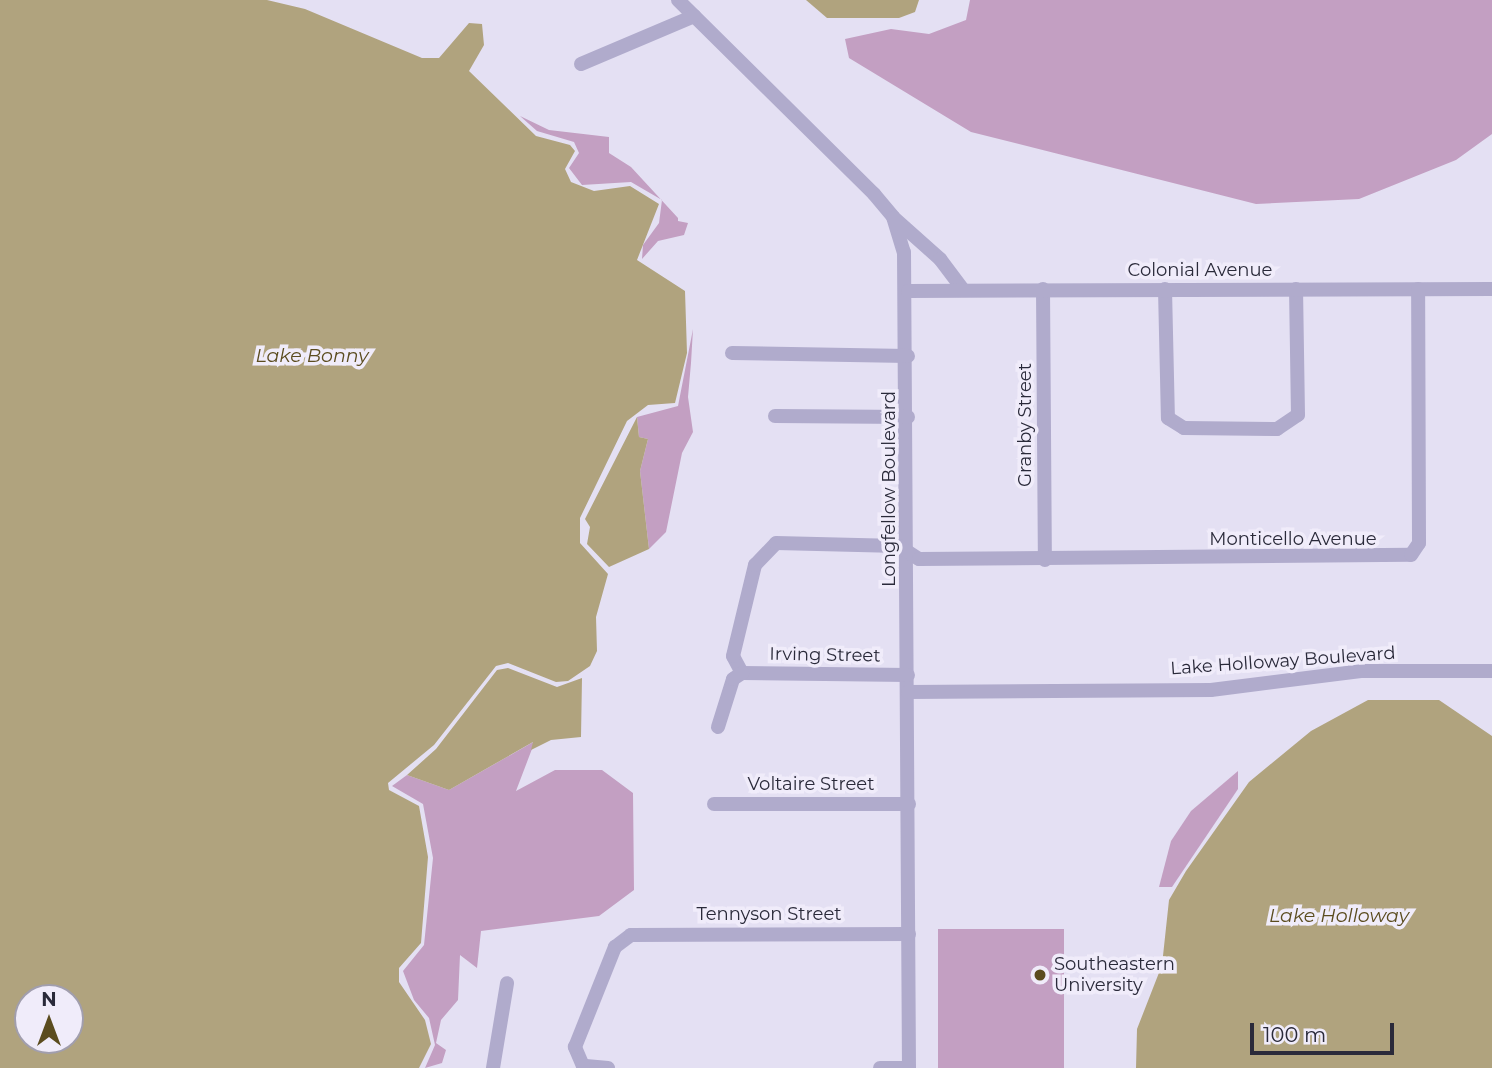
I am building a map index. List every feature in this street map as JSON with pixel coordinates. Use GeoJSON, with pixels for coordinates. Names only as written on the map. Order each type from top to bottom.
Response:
{"type":"FeatureCollection","features":[{"type":"Feature","properties":{"kind":"street","name":"Longfellow Boulevard"},"geometry":{"type":"LineString","coordinates":[[678,0],[892,217],[904,252],[908,291],[909,1068]]}},
{"type":"Feature","properties":{"kind":"street"},"geometry":{"type":"LineString","coordinates":[[581,64],[694,16]]}},
{"type":"Feature","properties":{"kind":"street"},"geometry":{"type":"LineString","coordinates":[[892,217],[940,259],[963,289]]}},
{"type":"Feature","properties":{"kind":"street","name":"Granby Street"},"geometry":{"type":"LineString","coordinates":[[1043,289],[1045,560]]}},
{"type":"Feature","properties":{"kind":"street"},"geometry":{"type":"LineString","coordinates":[[1165,289],[1168,418],[1184,428],[1277,429],[1298,415],[1296,289]]}},
{"type":"Feature","properties":{"kind":"street","name":"Monticello Avenue"},"geometry":{"type":"LineString","coordinates":[[742,673],[733,656],[755,565],[776,543],[899,546],[919,559],[1411,555],[1419,543],[1418,289]]}},
{"type":"Feature","properties":{"kind":"street","name":"Colonial Avenue"},"geometry":{"type":"LineString","coordinates":[[908,291],[1492,289]]}},
{"type":"Feature","properties":{"kind":"street"},"geometry":{"type":"LineString","coordinates":[[732,353],[908,356]]}},
{"type":"Feature","properties":{"kind":"street"},"geometry":{"type":"LineString","coordinates":[[775,416],[908,417]]}},
{"type":"Feature","properties":{"kind":"street","name":"Lake Holloway Boulevard"},"geometry":{"type":"LineString","coordinates":[[908,692],[1211,690],[1361,671],[1492,671]]}},
{"type":"Feature","properties":{"kind":"street"},"geometry":{"type":"LineString","coordinates":[[718,727],[733,679],[742,673]]}},
{"type":"Feature","properties":{"kind":"street","name":"Irving Street"},"geometry":{"type":"LineString","coordinates":[[742,673],[908,675]]}},
{"type":"Feature","properties":{"kind":"street","name":"Voltaire Street"},"geometry":{"type":"LineString","coordinates":[[714,804],[909,804]]}},
{"type":"Feature","properties":{"kind":"street","name":"Tennyson Street"},"geometry":{"type":"LineString","coordinates":[[608,1068],[583,1066],[577,1060],[575,1047],[615,947],[631,935],[909,934]]}},
{"type":"Feature","properties":{"kind":"street"},"geometry":{"type":"LineString","coordinates":[[492,1068],[507,983]]}},
{"type":"Feature","properties":{"kind":"street"},"geometry":{"type":"LineString","coordinates":[[880,1068],[909,1068]]}},
{"type":"Feature","properties":{"kind":"shaded area"},"geometry":{"type":"Polygon","coordinates":[[[970,0],[1492,0],[1492,134],[1456,160],[1359,199],[1256,204],[971,132],[849,58],[845,39],[891,29],[929,34],[966,20],[970,0]]]}},
{"type":"Feature","properties":{"kind":"shaded area"},"geometry":{"type":"Polygon","coordinates":[[[520,116],[549,130],[609,137],[609,153],[631,167],[661,199],[631,182],[582,185],[569,168],[579,153],[574,142],[537,131],[520,116]]]}},
{"type":"Feature","properties":{"kind":"shaded area"},"geometry":{"type":"Polygon","coordinates":[[[662,201],[678,221],[688,223],[684,235],[658,241],[642,259],[643,245],[659,223],[662,201]]]}},
{"type":"Feature","properties":{"kind":"shaded area"},"geometry":{"type":"Polygon","coordinates":[[[693,329],[688,397],[693,432],[682,453],[666,532],[649,549],[640,471],[648,439],[639,437],[637,417],[678,406],[693,329]]]}},
{"type":"Feature","properties":{"kind":"shaded area"},"geometry":{"type":"Polygon","coordinates":[[[535,741],[516,791],[555,770],[602,770],[633,793],[634,890],[599,916],[481,931],[477,968],[460,955],[458,1000],[441,1020],[436,1043],[446,1050],[442,1063],[425,1068],[435,1045],[429,1018],[414,1000],[403,971],[424,945],[433,858],[423,804],[392,786],[407,775],[449,790],[535,741]]]}},
{"type":"Feature","properties":{"kind":"shaded area"},"geometry":{"type":"Polygon","coordinates":[[[1238,771],[1238,789],[1172,887],[1159,887],[1171,841],[1191,811],[1238,771]]]}},
{"type":"Feature","properties":{"kind":"shaded area"},"geometry":{"type":"Polygon","coordinates":[[[938,929],[1064,929],[1064,1068],[938,1068],[938,929]]]}},
{"type":"Feature","properties":{"kind":"water","name":"Lake Bonny"},"geometry":{"type":"Polygon","coordinates":[[[0,0],[267,0],[305,9],[422,58],[439,58],[469,23],[482,24],[484,45],[469,71],[536,136],[570,145],[575,151],[565,169],[571,182],[594,191],[630,186],[659,204],[637,260],[685,291],[687,353],[675,403],[648,405],[627,421],[580,518],[580,543],[608,574],[596,617],[597,651],[590,666],[568,681],[556,682],[508,663],[496,666],[434,745],[388,783],[389,790],[419,806],[428,857],[421,943],[399,968],[399,982],[425,1020],[431,1044],[419,1068],[0,1068],[0,0]]]}},
{"type":"Feature","properties":{"kind":"water"},"geometry":{"type":"Polygon","coordinates":[[[806,0],[919,0],[915,12],[899,18],[827,18],[806,0]]]}},
{"type":"Feature","properties":{"kind":"water"},"geometry":{"type":"Polygon","coordinates":[[[637,417],[639,437],[648,439],[640,471],[649,549],[609,567],[587,544],[590,527],[585,519],[637,417]]]}},
{"type":"Feature","properties":{"kind":"water"},"geometry":{"type":"Polygon","coordinates":[[[508,668],[557,687],[582,678],[581,737],[551,740],[531,750],[533,742],[449,790],[407,775],[436,749],[497,670],[508,668]]]}},
{"type":"Feature","properties":{"kind":"water","name":"Lake Holloway"},"geometry":{"type":"Polygon","coordinates":[[[1368,700],[1439,700],[1492,736],[1492,1068],[1136,1068],[1137,1029],[1162,965],[1169,900],[1186,871],[1249,782],[1311,731],[1368,700]]]}},
{"type":"Feature","properties":{"kind":"place","name":"Southeastern University"},"geometry":{"type":"Point","coordinates":[1040,975]}}]}
